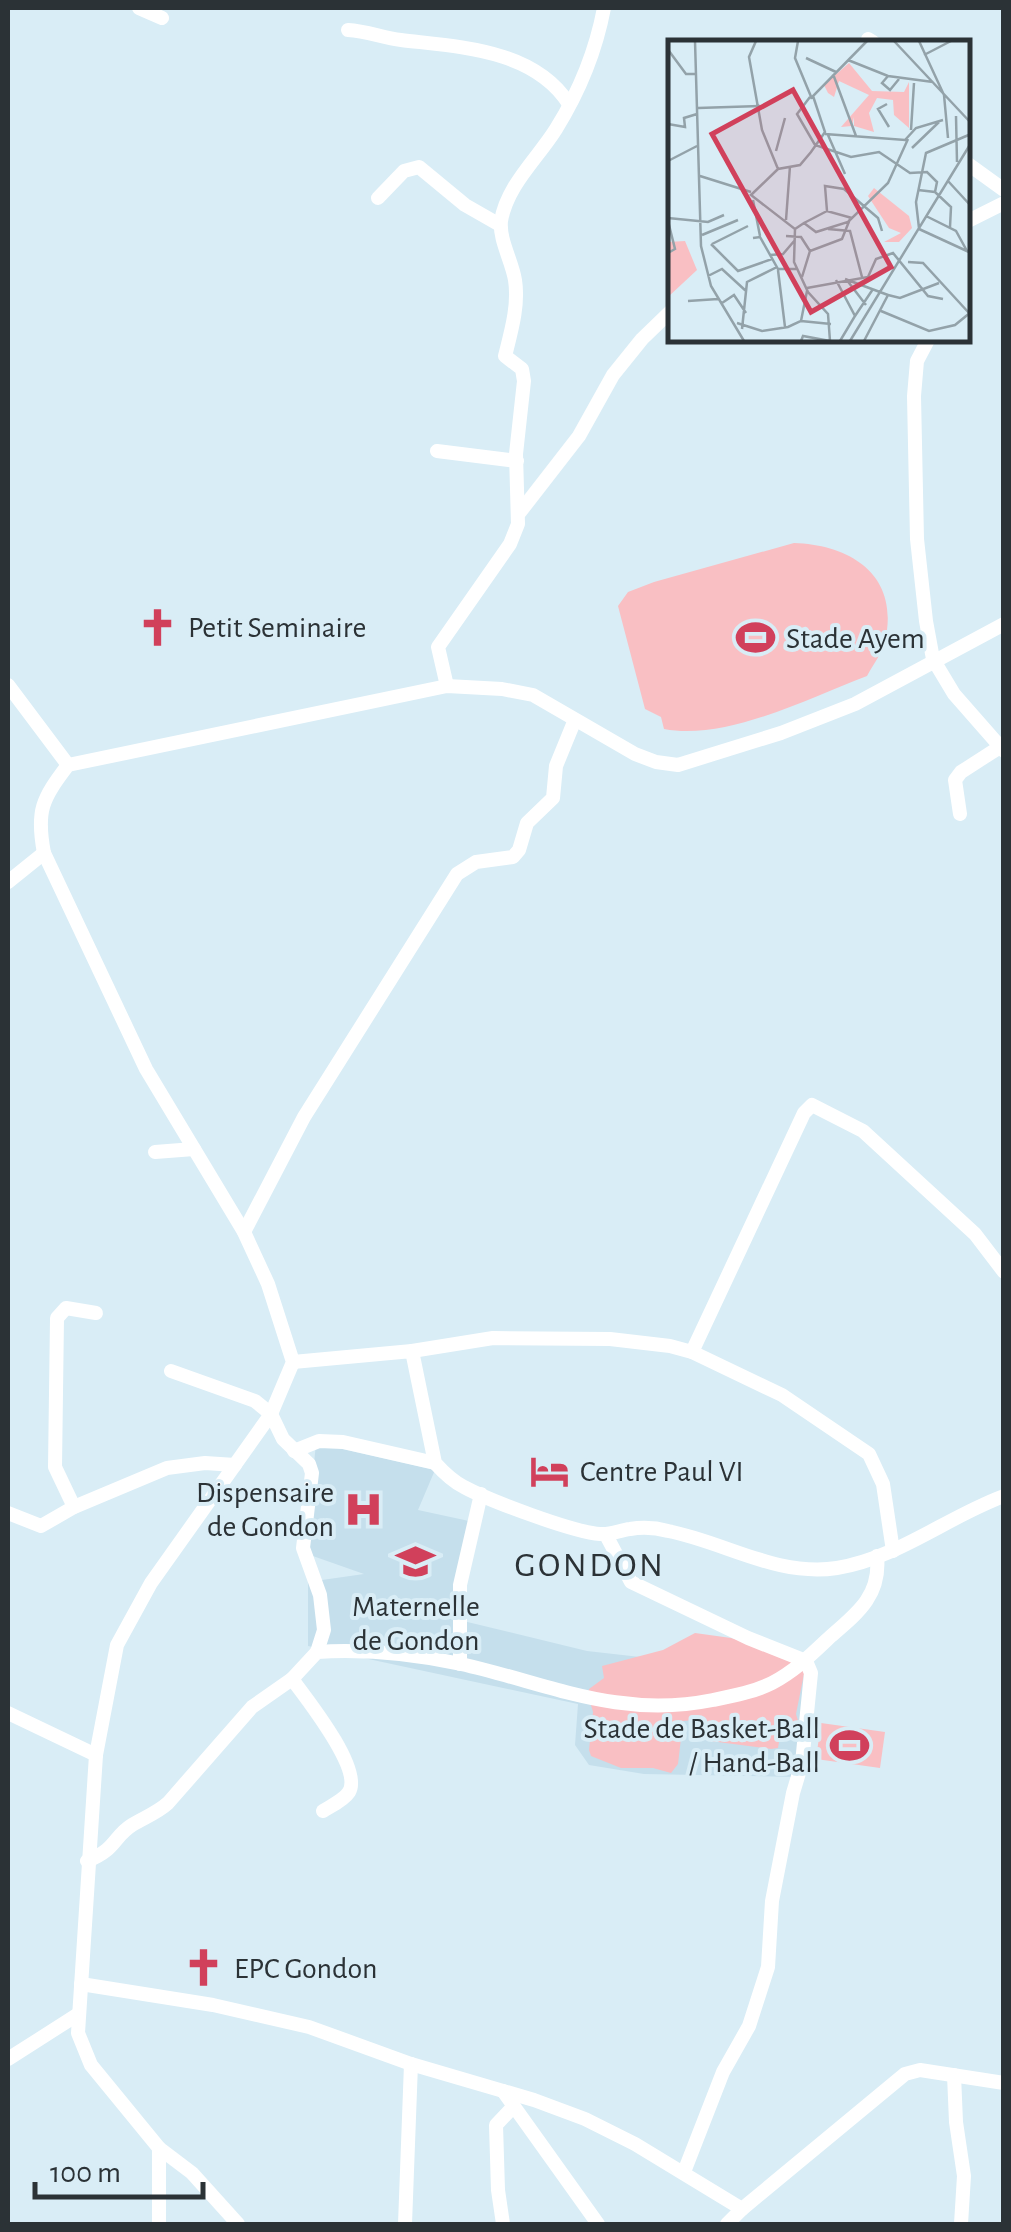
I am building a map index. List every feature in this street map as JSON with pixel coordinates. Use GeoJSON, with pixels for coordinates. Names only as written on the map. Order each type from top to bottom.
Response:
{"type":"FeatureCollection","features":[{"type":"Feature","properties":{"kind":"street"},"geometry":{"type":"LineString","coordinates":[[138,8],[162,18]]}},
{"type":"Feature","properties":{"kind":"street"},"geometry":{"type":"LineString","coordinates":[[520,512],[518,412],[524,381],[522,369],[505,356],[512,335],[516,288],[500,224],[517,185],[569,104],[593,53],[604,8]]}},
{"type":"Feature","properties":{"kind":"street"},"geometry":{"type":"LineString","coordinates":[[348,30],[493,54],[538,73],[569,104]]}},
{"type":"Feature","properties":{"kind":"street"},"geometry":{"type":"LineString","coordinates":[[971,166],[1004,190]]}},
{"type":"Feature","properties":{"kind":"street"},"geometry":{"type":"LineString","coordinates":[[378,198],[404,171],[419,167],[465,205],[500,224]]}},
{"type":"Feature","properties":{"kind":"street"},"geometry":{"type":"LineString","coordinates":[[971,220],[1004,203]]}},
{"type":"Feature","properties":{"kind":"street"},"geometry":{"type":"LineString","coordinates":[[446,686],[438,647],[510,544],[520,512],[579,436],[613,375],[668,314]]}},
{"type":"Feature","properties":{"kind":"street"},"geometry":{"type":"LineString","coordinates":[[927,342],[915,372],[914,434],[917,539],[933,659],[954,694],[1002,749],[961,772],[955,780],[960,814]]}},
{"type":"Feature","properties":{"kind":"street"},"geometry":{"type":"LineString","coordinates":[[437,450],[517,461]]}},
{"type":"Feature","properties":{"kind":"street"},"geometry":{"type":"LineString","coordinates":[[238,2224],[192,2173],[159,2148],[91,2065],[83,2052],[77,2015],[96,1754],[112,1665],[126,1625],[151,1583],[271,1414],[293,1362],[268,1284],[244,1232],[146,1068],[44,853],[38,822],[48,791],[68,765],[446,686],[533,695],[635,754],[678,765],[782,733],[855,704],[1004,624]]}},
{"type":"Feature","properties":{"kind":"street"},"geometry":{"type":"LineString","coordinates":[[8,685],[68,765]]}},
{"type":"Feature","properties":{"kind":"street"},"geometry":{"type":"LineString","coordinates":[[244,1232],[304,1117],[457,874],[476,862],[513,857],[519,850],[526,823],[550,803],[556,785],[556,766],[574,722]]}},
{"type":"Feature","properties":{"kind":"street"},"geometry":{"type":"LineString","coordinates":[[8,882],[44,853]]}},
{"type":"Feature","properties":{"kind":"street"},"geometry":{"type":"LineString","coordinates":[[692,1352],[804,1112],[812,1106],[863,1132],[975,1234],[1004,1272]]}},
{"type":"Feature","properties":{"kind":"street"},"geometry":{"type":"LineString","coordinates":[[155,1152],[194,1149]]}},
{"type":"Feature","properties":{"kind":"street"},"geometry":{"type":"LineString","coordinates":[[74,1507],[54,1467],[58,1318],[66,1308],[96,1312]]}},
{"type":"Feature","properties":{"kind":"street"},"geometry":{"type":"LineString","coordinates":[[293,1362],[493,1338],[610,1340],[692,1352],[782,1394],[868,1454],[883,1484],[893,1551]]}},
{"type":"Feature","properties":{"kind":"street"},"geometry":{"type":"LineString","coordinates":[[412,1350],[435,1463],[447,1476],[481,1494],[584,1532],[606,1535],[631,1528],[667,1530],[764,1562],[804,1570],[838,1568],[893,1551],[972,1508],[1004,1496]]}},
{"type":"Feature","properties":{"kind":"street"},"geometry":{"type":"LineString","coordinates":[[87,1861],[109,1851],[130,1826],[162,1809],[252,1707],[292,1678],[317,1652],[324,1630],[320,1596],[303,1548],[312,1472],[309,1464],[283,1439],[271,1414],[244,1395],[171,1371]]}},
{"type":"Feature","properties":{"kind":"street"},"geometry":{"type":"LineString","coordinates":[[294,1451],[319,1441],[343,1442],[435,1463]]}},
{"type":"Feature","properties":{"kind":"street"},"geometry":{"type":"LineString","coordinates":[[8,1513],[41,1526],[74,1507],[168,1468],[235,1465]]}},
{"type":"Feature","properties":{"kind":"street"},"geometry":{"type":"LineString","coordinates":[[460,1664],[460,1585],[481,1494]]}},
{"type":"Feature","properties":{"kind":"street"},"geometry":{"type":"LineString","coordinates":[[606,1535],[631,1582],[806,1661],[810,1673],[802,1762],[792,1792],[774,1891],[768,1967],[749,2026],[723,2072],[684,2172]]}},
{"type":"Feature","properties":{"kind":"street"},"geometry":{"type":"LineString","coordinates":[[317,1652],[395,1654],[460,1664],[576,1696],[641,1707],[692,1704],[769,1684],[806,1661],[868,1604],[879,1570],[878,1556]]}},
{"type":"Feature","properties":{"kind":"street"},"geometry":{"type":"LineString","coordinates":[[292,1678],[338,1744],[352,1776],[346,1796],[322,1811]]}},
{"type":"Feature","properties":{"kind":"street"},"geometry":{"type":"LineString","coordinates":[[8,1713],[96,1754]]}},
{"type":"Feature","properties":{"kind":"street"},"geometry":{"type":"LineString","coordinates":[[80,1984],[309,2027],[411,2064],[504,2091],[585,2119],[684,2172],[742,2209]]}},
{"type":"Feature","properties":{"kind":"street"},"geometry":{"type":"LineString","coordinates":[[8,2059],[77,2015]]}},
{"type":"Feature","properties":{"kind":"street"},"geometry":{"type":"LineString","coordinates":[[404,2224],[411,2064]]}},
{"type":"Feature","properties":{"kind":"street"},"geometry":{"type":"LineString","coordinates":[[727,2224],[904,2074],[920,2070],[1004,2083]]}},
{"type":"Feature","properties":{"kind":"street"},"geometry":{"type":"LineString","coordinates":[[954,2074],[964,2176],[960,2224]]}},
{"type":"Feature","properties":{"kind":"street"},"geometry":{"type":"LineString","coordinates":[[504,2091],[598,2224]]}},
{"type":"Feature","properties":{"kind":"street"},"geometry":{"type":"LineString","coordinates":[[503,2224],[496,2124],[513,2107]]}},
{"type":"Feature","properties":{"kind":"street"},"geometry":{"type":"LineString","coordinates":[[159,2148],[159,2224]]}},
{"type":"Feature","properties":{"kind":"shaded area","name":"Stade Ayem"},"geometry":{"type":"Polygon","coordinates":[[[794,543],[835,550],[867,568],[878,582],[888,618],[884,645],[867,676],[740,723],[714,729],[664,729],[661,717],[645,709],[618,606],[628,592],[654,582],[794,543]]]}},
{"type":"Feature","properties":{"kind":"shaded area"},"geometry":{"type":"Polygon","coordinates":[[[316,1443],[435,1470],[418,1510],[469,1521],[455,1619],[587,1651],[807,1676],[796,1777],[644,1774],[589,1765],[575,1745],[578,1704],[308,1646],[308,1582],[364,1574],[310,1555],[309,1516],[316,1443]]]}},
{"type":"Feature","properties":{"kind":"shaded area"},"geometry":{"type":"Polygon","coordinates":[[[695,1633],[801,1656],[804,1674],[796,1714],[803,1737],[798,1740],[780,1736],[778,1748],[771,1749],[710,1741],[706,1719],[683,1721],[678,1764],[671,1773],[653,1768],[621,1768],[591,1756],[593,1712],[588,1695],[589,1689],[604,1678],[602,1666],[663,1650],[695,1633]]]}},
{"type":"Feature","properties":{"kind":"shaded area","name":"Stade de Basket-Ball / Hand-Ball"},"geometry":{"type":"Polygon","coordinates":[[[821,1723],[885,1732],[880,1768],[816,1759],[821,1723]]]}},
{"type":"Feature","properties":{"kind":"place","name":"Petit Seminaire"},"geometry":{"type":"Point","coordinates":[158,627]}},
{"type":"Feature","properties":{"kind":"place","name":"Stade Ayem"},"geometry":{"type":"Point","coordinates":[756,638]}},
{"type":"Feature","properties":{"kind":"place","name":"Centre Paul VI"},"geometry":{"type":"Point","coordinates":[550,1471]}},
{"type":"Feature","properties":{"kind":"place","name":"Dispensaire de Gondon"},"geometry":{"type":"Point","coordinates":[364,1509]}},
{"type":"Feature","properties":{"kind":"place","name":"Maternelle de Gondon"},"geometry":{"type":"Point","coordinates":[416,1562]}},
{"type":"Feature","properties":{"kind":"place","name":"Stade de Basket-Ball / Hand-Ball"},"geometry":{"type":"Point","coordinates":[850,1745]}},
{"type":"Feature","properties":{"kind":"place","name":"EPC Gondon"},"geometry":{"type":"Point","coordinates":[204,1968]}},
{"type":"Feature","properties":{"kind":"district","name":"GONDON"},"geometry":{"type":"Point","coordinates":[590,1564]}}]}
